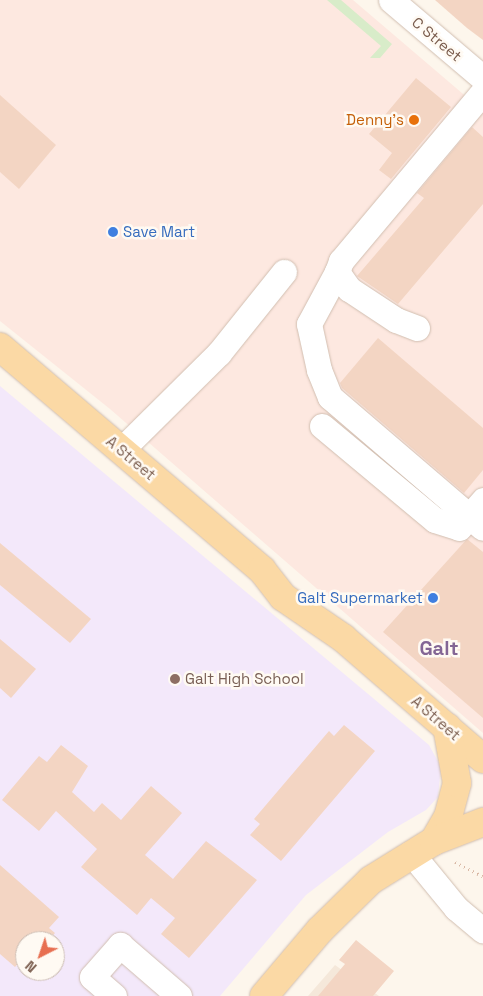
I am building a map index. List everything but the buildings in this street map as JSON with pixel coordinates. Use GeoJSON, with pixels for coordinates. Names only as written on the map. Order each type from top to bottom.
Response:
{"type":"FeatureCollection","features":[{"type":"Feature","properties":{"kind":"main road","name":"A Street"},"geometry":{"type":"LineString","coordinates":[[2,353],[121,450],[262,570],[283,598],[343,638],[483,759]]}},
{"type":"Feature","properties":{"kind":"main road"},"geometry":{"type":"LineString","coordinates":[[423,847],[448,818],[457,783],[447,727]]}},
{"type":"Feature","properties":{"kind":"main road"},"geometry":{"type":"LineString","coordinates":[[264,996],[346,902],[423,847],[483,822]]}},
{"type":"Feature","properties":{"kind":"street","name":"C Street"},"geometry":{"type":"LineString","coordinates":[[391,0],[483,78]]}},
{"type":"Feature","properties":{"kind":"street"},"geometry":{"type":"LineString","coordinates":[[474,518],[330,397],[309,324],[341,261],[483,92]]}},
{"type":"Feature","properties":{"kind":"street"},"geometry":{"type":"LineString","coordinates":[[121,450],[218,353],[284,272]]}},
{"type":"Feature","properties":{"kind":"street"},"geometry":{"type":"LineString","coordinates":[[337,272],[349,289],[396,320],[417,328]]}},
{"type":"Feature","properties":{"kind":"street"},"geometry":{"type":"LineString","coordinates":[[322,426],[436,520],[474,518]]}},
{"type":"Feature","properties":{"kind":"street"},"geometry":{"type":"LineString","coordinates":[[423,847],[456,908],[483,931]]}},
{"type":"Feature","properties":{"kind":"street"},"geometry":{"type":"LineString","coordinates":[[483,938],[483,944]]}},
{"type":"Feature","properties":{"kind":"street"},"geometry":{"type":"LineString","coordinates":[[114,996],[92,977],[120,945],[179,996]]}},
{"type":"Feature","properties":{"kind":"path"},"geometry":{"type":"LineString","coordinates":[[456,862],[483,876]]}},
{"type":"Feature","properties":{"kind":"shaded area"},"geometry":{"type":"Polygon","coordinates":[[[0,0],[353,0],[483,111],[483,733],[110,409],[0,321],[0,0]]]}},
{"type":"Feature","properties":{"kind":"shaded area","name":"Galt High School"},"geometry":{"type":"Polygon","coordinates":[[[0,386],[429,745],[441,767],[438,797],[426,810],[388,832],[306,895],[220,996],[0,996],[0,386]]]}},
{"type":"Feature","properties":{"kind":"shaded area"},"geometry":{"type":"Polygon","coordinates":[[[335,965],[379,996],[308,996],[335,965]]]}},
{"type":"Feature","properties":{"kind":"green space"},"geometry":{"type":"Polygon","coordinates":[[[327,0],[341,0],[392,44],[380,58],[370,58],[381,46],[327,0]]]}},
{"type":"Feature","properties":{"kind":"place","name":"Denny's"},"geometry":{"type":"Point","coordinates":[414,120]}},
{"type":"Feature","properties":{"kind":"place","name":"Save Mart"},"geometry":{"type":"Point","coordinates":[113,232]}},
{"type":"Feature","properties":{"kind":"place","name":"Galt Supermarket"},"geometry":{"type":"Point","coordinates":[433,598]}},
{"type":"Feature","properties":{"kind":"place","name":"Galt High School"},"geometry":{"type":"Point","coordinates":[175,679]}},
{"type":"Feature","properties":{"kind":"district","name":"Galt"},"geometry":{"type":"Point","coordinates":[439,648]}}]}
